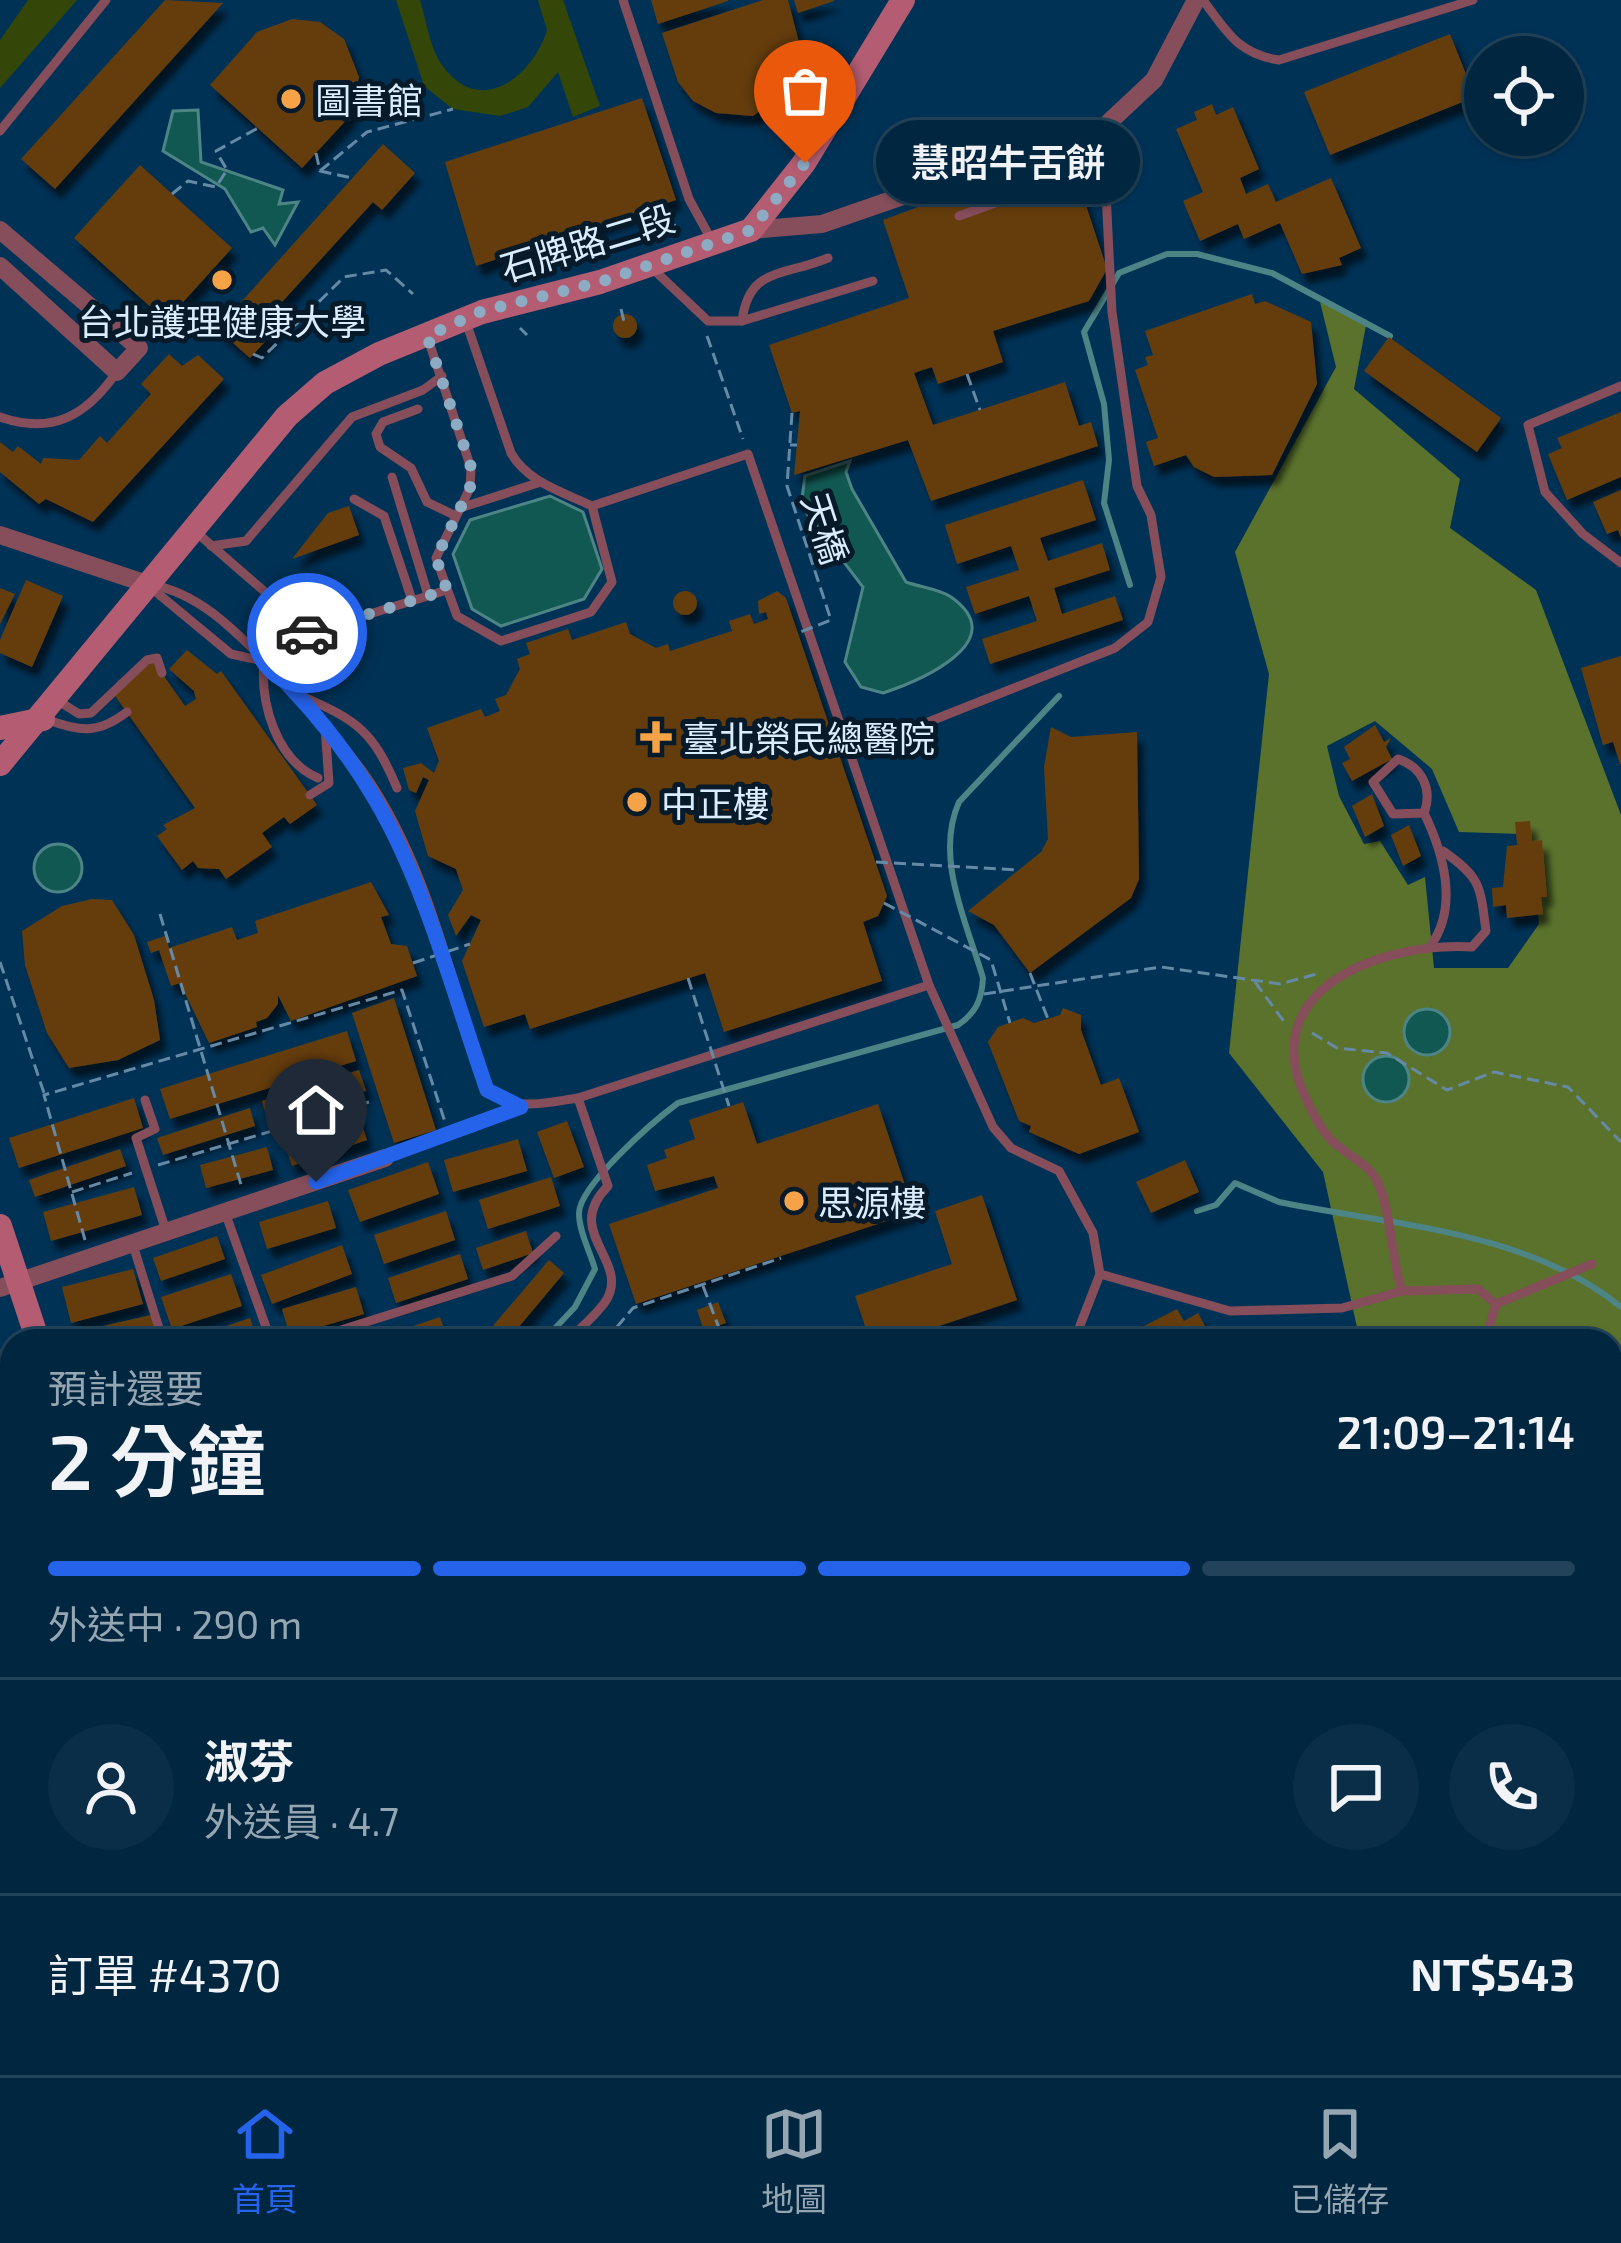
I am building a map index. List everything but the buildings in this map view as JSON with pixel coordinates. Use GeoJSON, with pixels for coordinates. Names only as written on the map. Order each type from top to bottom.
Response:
{"type":"FeatureCollection","features":[{"type":"Feature","properties":{"kind":"street"},"geometry":{"type":"LineString","coordinates":[[751,230],[805,163],[903,0]]}},
{"type":"Feature","properties":{"kind":"street"},"geometry":{"type":"LineString","coordinates":[[751,230],[822,224],[1087,136],[1128,108],[1154,80],[1200,0]]}},
{"type":"Feature","properties":{"kind":"street"},"geometry":{"type":"LineString","coordinates":[[0,230],[140,348],[117,372],[1,269]]}},
{"type":"Feature","properties":{"kind":"street","name":"石牌路二段"},"geometry":{"type":"LineString","coordinates":[[0,764],[50,710],[147,584],[202,537],[287,416],[325,383],[379,353],[466,322],[482,311],[650,266],[751,230]]}},
{"type":"Feature","properties":{"kind":"street"},"geometry":{"type":"LineString","coordinates":[[0,535],[147,584]]}},
{"type":"Feature","properties":{"kind":"street"},"geometry":{"type":"LineString","coordinates":[[0,728],[50,710]]}},
{"type":"Feature","properties":{"kind":"street"},"geometry":{"type":"LineString","coordinates":[[10,1285],[385,1158]]}},
{"type":"Feature","properties":{"kind":"street"},"geometry":{"type":"LineString","coordinates":[[0,1226],[10,1285],[32,1329]]}},
{"type":"Feature","properties":{"kind":"lane"},"geometry":{"type":"LineString","coordinates":[[0,130],[106,0]]}},
{"type":"Feature","properties":{"kind":"lane"},"geometry":{"type":"LineString","coordinates":[[623,0],[689,200],[712,242]]}},
{"type":"Feature","properties":{"kind":"lane"},"geometry":{"type":"LineString","coordinates":[[1200,0],[1237,46],[1252,56],[1279,60],[1473,0]]}},
{"type":"Feature","properties":{"kind":"lane"},"geometry":{"type":"LineString","coordinates":[[850,753],[1114,648],[1148,622],[1158,600],[1160,577],[1151,514],[1137,486],[1112,312],[1106,193],[1087,136]]}},
{"type":"Feature","properties":{"kind":"lane"},"geometry":{"type":"LineString","coordinates":[[958,216],[1084,171],[1094,161]]}},
{"type":"Feature","properties":{"kind":"lane"},"geometry":{"type":"LineString","coordinates":[[1,269],[23,249]]}},
{"type":"Feature","properties":{"kind":"lane"},"geometry":{"type":"LineString","coordinates":[[742,321],[745,293],[758,280],[828,258]]}},
{"type":"Feature","properties":{"kind":"lane"},"geometry":{"type":"LineString","coordinates":[[650,266],[708,321],[742,321],[873,281]]}},
{"type":"Feature","properties":{"kind":"lane"},"geometry":{"type":"LineString","coordinates":[[466,322],[519,469],[592,506],[748,454],[928,986],[954,1046],[993,1127],[1011,1148],[1059,1171],[1073,1189],[1093,1233],[1100,1274],[1079,1329]]}},
{"type":"Feature","properties":{"kind":"lane"},"geometry":{"type":"LineString","coordinates":[[427,336],[471,467],[470,488],[436,558],[457,616],[501,641],[591,612],[612,582],[592,506]]}},
{"type":"Feature","properties":{"kind":"lane"},"geometry":{"type":"LineString","coordinates":[[0,417],[39,427],[61,422],[80,413],[117,372]]}},
{"type":"Feature","properties":{"kind":"lane"},"geometry":{"type":"LineString","coordinates":[[202,537],[246,541],[352,417],[423,390],[442,376]]}},
{"type":"Feature","properties":{"kind":"lane"},"geometry":{"type":"LineString","coordinates":[[1621,386],[1528,425],[1545,492],[1621,563]]}},
{"type":"Feature","properties":{"kind":"lane"},"geometry":{"type":"LineString","coordinates":[[418,409],[383,422],[376,434],[380,447],[411,468],[427,502],[456,512],[541,482]]}},
{"type":"Feature","properties":{"kind":"lane"},"geometry":{"type":"LineString","coordinates":[[392,477],[428,595]]}},
{"type":"Feature","properties":{"kind":"lane"},"geometry":{"type":"LineString","coordinates":[[354,499],[384,516],[412,600]]}},
{"type":"Feature","properties":{"kind":"lane"},"geometry":{"type":"LineString","coordinates":[[202,537],[280,604],[292,609],[312,601]]}},
{"type":"Feature","properties":{"kind":"lane"},"geometry":{"type":"LineString","coordinates":[[147,584],[164,604],[231,654],[264,661],[302,635],[447,590]]}},
{"type":"Feature","properties":{"kind":"lane"},"geometry":{"type":"LineString","coordinates":[[147,584],[185,594],[264,661],[299,694],[364,774],[423,892],[487,1090],[521,1107]]}},
{"type":"Feature","properties":{"kind":"lane"},"geometry":{"type":"LineString","coordinates":[[50,710],[91,712],[147,660],[157,658],[162,673]]}},
{"type":"Feature","properties":{"kind":"lane"},"geometry":{"type":"LineString","coordinates":[[264,661],[261,685],[278,738],[286,755],[318,778]]}},
{"type":"Feature","properties":{"kind":"lane"},"geometry":{"type":"LineString","coordinates":[[299,694],[354,721],[378,743],[397,788]]}},
{"type":"Feature","properties":{"kind":"lane"},"geometry":{"type":"LineString","coordinates":[[50,710],[79,731],[99,730],[127,712]]}},
{"type":"Feature","properties":{"kind":"lane"},"geometry":{"type":"LineString","coordinates":[[310,796],[329,783],[325,726]]}},
{"type":"Feature","properties":{"kind":"lane"},"geometry":{"type":"LineString","coordinates":[[1424,813],[1393,814],[1373,782],[1398,759],[1412,764],[1423,777],[1429,800],[1424,813],[1443,851],[1444,926],[1431,945]]}},
{"type":"Feature","properties":{"kind":"lane"},"geometry":{"type":"LineString","coordinates":[[1402,1291],[1378,1182],[1330,1139],[1308,1103],[1295,1073],[1294,1023],[1311,997],[1339,976],[1431,945],[1472,946],[1486,931],[1475,875],[1443,851]]}},
{"type":"Feature","properties":{"kind":"lane"},"geometry":{"type":"LineString","coordinates":[[385,1158],[521,1107],[578,1098],[928,986]]}},
{"type":"Feature","properties":{"kind":"lane"},"geometry":{"type":"LineString","coordinates":[[578,1098],[608,1186],[592,1203],[589,1220],[611,1280],[608,1298],[579,1329]]}},
{"type":"Feature","properties":{"kind":"lane"},"geometry":{"type":"LineString","coordinates":[[145,1100],[155,1129],[136,1138],[167,1234]]}},
{"type":"Feature","properties":{"kind":"lane"},"geometry":{"type":"LineString","coordinates":[[226,1215],[267,1329]]}},
{"type":"Feature","properties":{"kind":"lane"},"geometry":{"type":"LineString","coordinates":[[344,1329],[512,1276],[556,1236]]}},
{"type":"Feature","properties":{"kind":"lane"},"geometry":{"type":"LineString","coordinates":[[133,1245],[159,1329]]}},
{"type":"Feature","properties":{"kind":"lane"},"geometry":{"type":"LineString","coordinates":[[1496,1304],[1592,1264]]}},
{"type":"Feature","properties":{"kind":"lane"},"geometry":{"type":"LineString","coordinates":[[1100,1274],[1230,1311],[1342,1308],[1402,1291],[1478,1289],[1496,1304]]}},
{"type":"Feature","properties":{"kind":"lane"},"geometry":{"type":"LineString","coordinates":[[1489,1329],[1496,1304]]}},
{"type":"Feature","properties":{"kind":"path"},"geometry":{"type":"LineString","coordinates":[[320,170],[367,132],[453,109]]}},
{"type":"Feature","properties":{"kind":"path"},"geometry":{"type":"LineString","coordinates":[[172,194],[188,182],[216,187],[227,170],[216,151],[258,128]]}},
{"type":"Feature","properties":{"kind":"path"},"geometry":{"type":"LineString","coordinates":[[316,153],[320,170]]}},
{"type":"Feature","properties":{"kind":"path"},"geometry":{"type":"LineString","coordinates":[[320,170],[352,178]]}},
{"type":"Feature","properties":{"kind":"path"},"geometry":{"type":"LineString","coordinates":[[664,226],[679,225]]}},
{"type":"Feature","properties":{"kind":"path"},"geometry":{"type":"LineString","coordinates":[[596,253],[606,249],[603,237]]}},
{"type":"Feature","properties":{"kind":"path"},"geometry":{"type":"LineString","coordinates":[[253,355],[262,358],[344,277],[386,271],[413,294]]}},
{"type":"Feature","properties":{"kind":"path"},"geometry":{"type":"LineString","coordinates":[[621,308],[625,326]]}},
{"type":"Feature","properties":{"kind":"path"},"geometry":{"type":"LineString","coordinates":[[520,328],[527,335]]}},
{"type":"Feature","properties":{"kind":"path"},"geometry":{"type":"LineString","coordinates":[[700,331],[713,341],[748,454]]}},
{"type":"Feature","properties":{"kind":"path"},"geometry":{"type":"LineString","coordinates":[[967,374],[980,410]]}},
{"type":"Feature","properties":{"kind":"path","name":"天橋"},"geometry":{"type":"LineString","coordinates":[[791,413],[787,486],[831,620],[798,633]]}},
{"type":"Feature","properties":{"kind":"path"},"geometry":{"type":"LineString","coordinates":[[790,445],[797,445]]}},
{"type":"Feature","properties":{"kind":"path"},"geometry":{"type":"LineString","coordinates":[[876,862],[1018,870]]}},
{"type":"Feature","properties":{"kind":"path"},"geometry":{"type":"LineString","coordinates":[[884,903],[991,960],[1010,1023]]}},
{"type":"Feature","properties":{"kind":"path"},"geometry":{"type":"LineString","coordinates":[[160,914],[248,1207]]}},
{"type":"Feature","properties":{"kind":"path"},"geometry":{"type":"LineString","coordinates":[[412,963],[470,944]]}},
{"type":"Feature","properties":{"kind":"path"},"geometry":{"type":"LineString","coordinates":[[0,962],[45,1095],[91,1260]]}},
{"type":"Feature","properties":{"kind":"path"},"geometry":{"type":"LineString","coordinates":[[984,994],[1161,967],[1280,984],[1326,971]]}},
{"type":"Feature","properties":{"kind":"path"},"geometry":{"type":"LineString","coordinates":[[1030,973],[1048,1019]]}},
{"type":"Feature","properties":{"kind":"path"},"geometry":{"type":"LineString","coordinates":[[688,978],[729,1106]]}},
{"type":"Feature","properties":{"kind":"path"},"geometry":{"type":"LineString","coordinates":[[1254,981],[1280,1012],[1294,1042]]}},
{"type":"Feature","properties":{"kind":"path"},"geometry":{"type":"LineString","coordinates":[[45,1095],[401,989],[449,1135]]}},
{"type":"Feature","properties":{"kind":"path"},"geometry":{"type":"LineString","coordinates":[[1294,1023],[1337,1048],[1387,1053],[1447,1090],[1494,1072],[1568,1087],[1621,1142]]}},
{"type":"Feature","properties":{"kind":"path"},"geometry":{"type":"LineString","coordinates":[[72,1192],[369,1102]]}},
{"type":"Feature","properties":{"kind":"path"},"geometry":{"type":"LineString","coordinates":[[615,1329],[633,1308],[781,1258]]}},
{"type":"Feature","properties":{"kind":"path"},"geometry":{"type":"LineString","coordinates":[[703,1285],[720,1329]]}},
{"type":"Feature","properties":{"kind":"shaded area"},"geometry":{"type":"Polygon","coordinates":[[[28,0],[77,0],[0,88],[0,40],[28,0]]]}},
{"type":"Feature","properties":{"kind":"shaded area"},"geometry":{"type":"Polygon","coordinates":[[[396,0],[420,0],[442,65],[457,81],[488,90],[518,76],[540,47],[547,30],[538,0],[563,0],[600,106],[573,117],[558,72],[528,107],[500,116],[453,109],[424,86],[396,0]]]}},
{"type":"Feature","properties":{"kind":"shaded area"},"geometry":{"type":"Polygon","coordinates":[[[198,110],[201,162],[283,190],[279,204],[298,202],[275,245],[263,228],[251,232],[225,189],[163,151],[173,111],[198,110]]]}},
{"type":"Feature","properties":{"kind":"shaded area"},"geometry":{"type":"Polygon","coordinates":[[[850,461],[846,472],[852,489],[906,582],[951,597],[968,614],[972,629],[953,658],[883,693],[861,687],[845,662],[863,587],[801,506],[805,476],[850,461]]]}},
{"type":"Feature","properties":{"kind":"shaded area"},"geometry":{"type":"Polygon","coordinates":[[[550,496],[583,512],[602,569],[584,599],[501,626],[472,609],[453,554],[470,520],[550,496]]]}},
{"type":"Feature","properties":{"kind":"shaded area"},"geometry":{"type":"Polygon","coordinates":[[[58,844],[75,851],[82,868],[75,885],[58,892],[41,885],[34,868],[41,851],[58,844]]]}},
{"type":"Feature","properties":{"kind":"shaded area"},"geometry":{"type":"Polygon","coordinates":[[[1427,1009],[1443,1016],[1450,1032],[1443,1048],[1427,1055],[1411,1048],[1404,1032],[1411,1016],[1427,1009]]]}},
{"type":"Feature","properties":{"kind":"shaded area"},"geometry":{"type":"Polygon","coordinates":[[[1386,1056],[1402,1063],[1409,1079],[1402,1095],[1386,1102],[1370,1095],[1363,1079],[1370,1063],[1386,1056]]]}},
{"type":"Feature","properties":{"kind":"green space"},"geometry":{"type":"Polygon","coordinates":[[[1320,302],[1367,320],[1354,389],[1460,479],[1450,528],[1536,590],[1621,815],[1621,1329],[1357,1329],[1323,1172],[1229,1053],[1269,674],[1235,552],[1336,367],[1320,302]],[[1375,721],[1327,746],[1339,796],[1364,844],[1380,841],[1408,885],[1425,877],[1434,968],[1508,968],[1539,924],[1533,859],[1521,834],[1459,832],[1432,769],[1375,721]],[[1385,1056],[1367,1066],[1363,1079],[1397,1099],[1407,1087],[1407,1072],[1385,1056]]]}},
{"type":"Feature","properties":{"kind":"waterway"},"geometry":{"type":"LineString","coordinates":[[1130,585],[1104,503],[1109,460],[1104,404],[1084,332],[1119,273],[1167,254],[1197,254],[1272,273],[1390,336]]}},
{"type":"Feature","properties":{"kind":"waterway"},"geometry":{"type":"LineString","coordinates":[[554,1329],[575,1307],[595,1269],[581,1227],[582,1202],[620,1154],[678,1103],[958,1025],[974,1010],[983,978],[951,868],[952,823],[959,802],[1059,696]]}},
{"type":"Feature","properties":{"kind":"waterway"},"geometry":{"type":"LineString","coordinates":[[1197,1211],[1216,1205],[1235,1183],[1279,1202],[1502,1246],[1584,1282],[1621,1307]]}},
{"type":"Feature","properties":{"kind":"way so far"},"geometry":{"type":"LineString","coordinates":[[307,633],[447,590],[436,558],[470,488],[471,467],[427,336],[482,311],[600,282],[751,230],[805,163]]}},
{"type":"Feature","properties":{"kind":"place","name":"圖書館"},"geometry":{"type":"Point","coordinates":[291,99]}},
{"type":"Feature","properties":{"kind":"place","name":"慧昭牛舌餅"},"geometry":{"type":"Point","coordinates":[805,163]}},
{"type":"Feature","properties":{"kind":"place","name":"台北護理健康大學"},"geometry":{"type":"Point","coordinates":[222,280]}},
{"type":"Feature","properties":{"kind":"place","name":"臺北榮民總醫院"},"geometry":{"type":"Point","coordinates":[656,737]}},
{"type":"Feature","properties":{"kind":"place","name":"中正樓"},"geometry":{"type":"Point","coordinates":[637,802]}},
{"type":"Feature","properties":{"kind":"place","name":"思源樓"},"geometry":{"type":"Point","coordinates":[794,1201]}},
{"type":"Feature","properties":{"kind":"route"},"geometry":{"type":"LineString","coordinates":[[307,633],[264,661],[299,694],[364,774],[423,892],[487,1090],[521,1107],[316,1182]]}}]}
